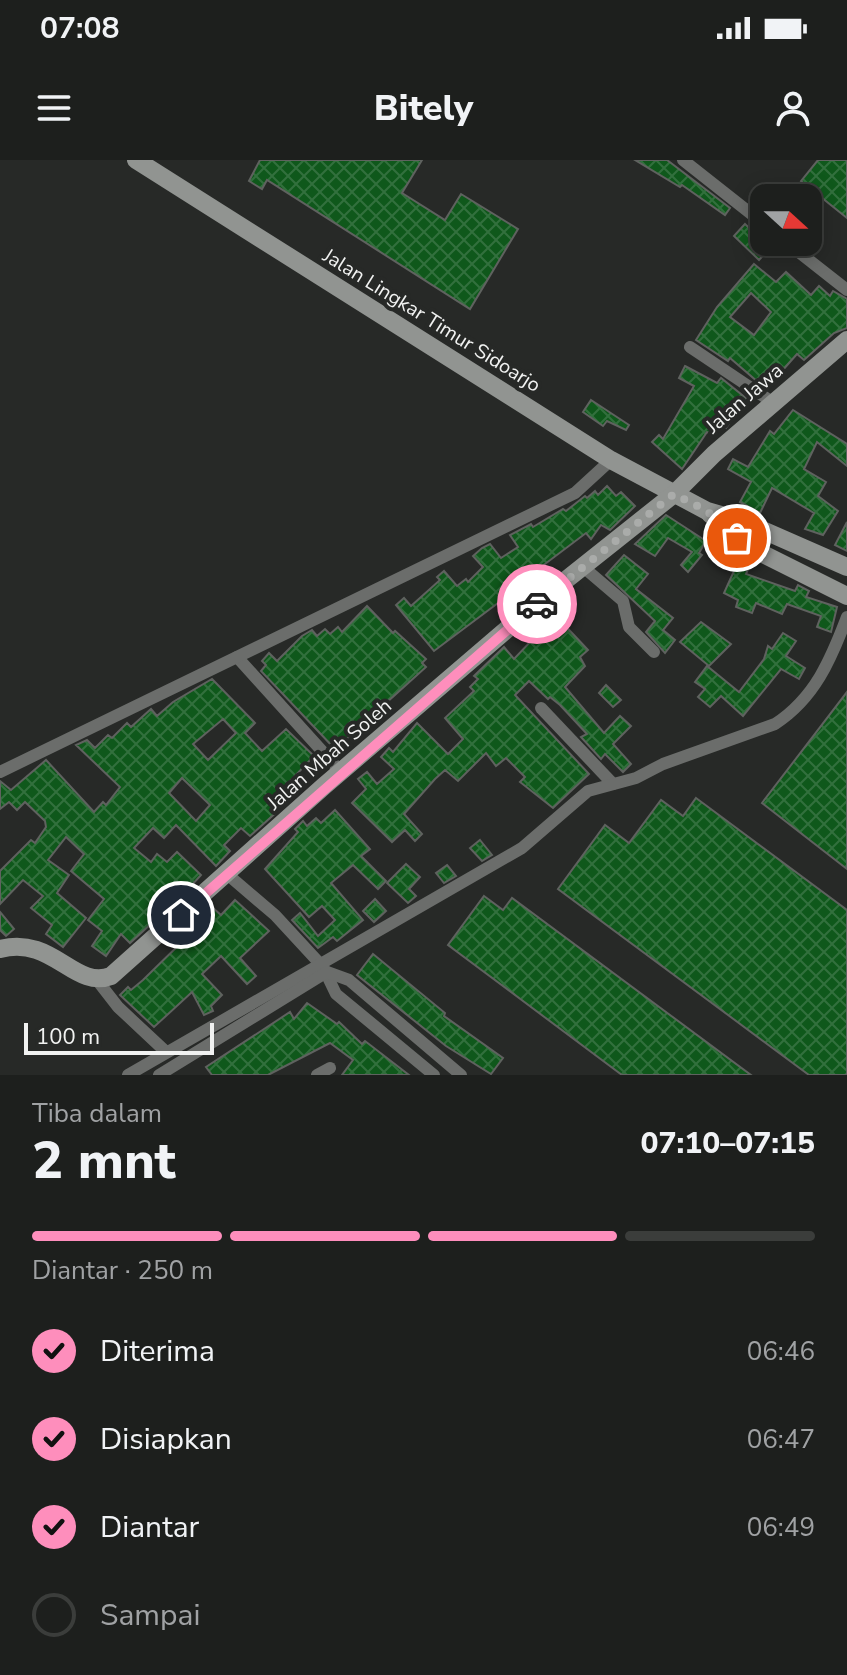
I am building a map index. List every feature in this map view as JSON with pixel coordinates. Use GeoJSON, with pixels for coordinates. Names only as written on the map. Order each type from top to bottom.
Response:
{"type":"FeatureCollection","features":[{"type":"Feature","properties":{"kind":"street","name":"Jalan Lingkar Timur Sidoarjo"},"geometry":{"type":"LineString","coordinates":[[136,160],[611,460],[707,511]]}},
{"type":"Feature","properties":{"kind":"street"},"geometry":{"type":"LineString","coordinates":[[683,160],[750,213]]}},
{"type":"Feature","properties":{"kind":"street"},"geometry":{"type":"LineString","coordinates":[[804,256],[847,290]]}},
{"type":"Feature","properties":{"kind":"street","name":"Jalan Jawa"},"geometry":{"type":"LineString","coordinates":[[674,494],[772,402],[847,340]]}},
{"type":"Feature","properties":{"kind":"street"},"geometry":{"type":"LineString","coordinates":[[690,347],[772,402]]}},
{"type":"Feature","properties":{"kind":"street"},"geometry":{"type":"LineString","coordinates":[[0,772],[575,493],[611,460]]}},
{"type":"Feature","properties":{"kind":"street","name":"Jalan Mbah Soleh"},"geometry":{"type":"LineString","coordinates":[[97,980],[111,976],[341,772],[582,566],[674,494]]}},
{"type":"Feature","properties":{"kind":"street"},"geometry":{"type":"LineString","coordinates":[[707,511],[742,521],[847,567]]}},
{"type":"Feature","properties":{"kind":"street"},"geometry":{"type":"LineString","coordinates":[[707,511],[747,546],[847,596]]}},
{"type":"Feature","properties":{"kind":"street"},"geometry":{"type":"LineString","coordinates":[[582,566],[623,601],[629,627],[654,652]]}},
{"type":"Feature","properties":{"kind":"street"},"geometry":{"type":"LineString","coordinates":[[159,1075],[323,968],[522,848],[588,791],[736,740],[791,714],[821,678],[847,617]]}},
{"type":"Feature","properties":{"kind":"street"},"geometry":{"type":"LineString","coordinates":[[237,657],[341,772]]}},
{"type":"Feature","properties":{"kind":"street"},"geometry":{"type":"LineString","coordinates":[[541,708],[613,784]]}},
{"type":"Feature","properties":{"kind":"street"},"geometry":{"type":"LineString","coordinates":[[227,874],[275,915],[323,968],[336,994],[434,1075]]}},
{"type":"Feature","properties":{"kind":"street"},"geometry":{"type":"LineString","coordinates":[[0,949],[34,947],[97,980],[111,1000],[165,1051]]}},
{"type":"Feature","properties":{"kind":"street"},"geometry":{"type":"LineString","coordinates":[[128,1075],[165,1051],[323,968]]}},
{"type":"Feature","properties":{"kind":"street"},"geometry":{"type":"LineString","coordinates":[[323,968],[349,980],[461,1075]]}},
{"type":"Feature","properties":{"kind":"street"},"geometry":{"type":"LineString","coordinates":[[317,1075],[330,1068]]}},
{"type":"Feature","properties":{"kind":"building"},"geometry":{"type":"Polygon","coordinates":[[[260,160],[422,160],[402,193],[445,220],[461,194],[518,229],[470,309],[267,180],[262,189],[249,181],[260,160]]]}},
{"type":"Feature","properties":{"kind":"building"},"geometry":{"type":"Polygon","coordinates":[[[635,160],[667,160],[730,208],[725,215],[682,185],[680,187],[635,160]]]}},
{"type":"Feature","properties":{"kind":"building"},"geometry":{"type":"Polygon","coordinates":[[[818,160],[847,160],[847,218],[822,198],[822,184],[805,184],[801,181],[818,160]]]}},
{"type":"Feature","properties":{"kind":"building"},"geometry":{"type":"Polygon","coordinates":[[[745,224],[750,229],[750,251],[734,236],[745,224]]]}},
{"type":"Feature","properties":{"kind":"building"},"geometry":{"type":"Polygon","coordinates":[[[754,264],[776,282],[786,272],[811,295],[819,286],[830,296],[833,291],[847,299],[847,328],[834,333],[804,360],[797,354],[782,371],[777,366],[768,377],[765,374],[758,382],[730,358],[728,361],[696,340],[717,307],[754,264]],[[751,293],[730,317],[754,335],[771,312],[751,293]]]}},
{"type":"Feature","properties":{"kind":"building"},"geometry":{"type":"Polygon","coordinates":[[[685,366],[717,383],[721,378],[747,399],[726,428],[718,423],[711,434],[707,432],[682,469],[652,442],[659,435],[663,439],[694,386],[679,378],[685,366]]]}},
{"type":"Feature","properties":{"kind":"building"},"geometry":{"type":"Polygon","coordinates":[[[591,400],[629,425],[626,430],[607,421],[603,426],[583,412],[591,400]]]}},
{"type":"Feature","properties":{"kind":"building"},"geometry":{"type":"Polygon","coordinates":[[[793,410],[847,444],[847,466],[817,442],[804,469],[826,482],[818,496],[838,511],[823,535],[805,529],[814,513],[772,488],[760,513],[740,502],[751,482],[728,469],[733,459],[748,467],[770,431],[774,434],[793,410]]]}},
{"type":"Feature","properties":{"kind":"building"},"geometry":{"type":"Polygon","coordinates":[[[607,486],[616,496],[621,492],[635,506],[610,530],[601,525],[591,539],[586,533],[533,573],[536,576],[524,586],[529,593],[517,603],[510,594],[434,651],[396,605],[404,598],[411,606],[440,580],[437,577],[444,571],[457,586],[466,579],[468,582],[483,567],[473,556],[482,548],[490,544],[501,558],[518,547],[510,535],[531,524],[533,527],[563,509],[566,511],[595,491],[598,495],[607,486]]]}},
{"type":"Feature","properties":{"kind":"building"},"geometry":{"type":"Polygon","coordinates":[[[666,515],[706,541],[699,553],[702,555],[688,572],[681,565],[692,552],[668,538],[655,556],[635,544],[666,515]]]}},
{"type":"Feature","properties":{"kind":"building"},"geometry":{"type":"Polygon","coordinates":[[[847,522],[847,551],[835,545],[847,522]]]}},
{"type":"Feature","properties":{"kind":"building"},"geometry":{"type":"Polygon","coordinates":[[[624,555],[648,574],[636,589],[673,618],[663,630],[675,640],[665,653],[646,632],[655,621],[606,575],[624,555]]]}},
{"type":"Feature","properties":{"kind":"building"},"geometry":{"type":"Polygon","coordinates":[[[738,562],[749,567],[746,574],[795,591],[798,585],[809,591],[806,597],[837,607],[831,632],[817,627],[821,616],[787,604],[782,614],[756,603],[752,613],[736,607],[738,600],[724,593],[738,562]]]}},
{"type":"Feature","properties":{"kind":"building"},"geometry":{"type":"Polygon","coordinates":[[[367,606],[393,633],[395,631],[426,659],[422,663],[426,667],[335,749],[261,671],[266,665],[262,661],[269,653],[277,661],[312,630],[317,636],[325,629],[330,634],[338,627],[342,632],[367,606]]]}},
{"type":"Feature","properties":{"kind":"building"},"geometry":{"type":"Polygon","coordinates":[[[557,617],[588,650],[580,657],[585,666],[565,687],[604,733],[620,716],[631,726],[613,744],[631,764],[623,772],[605,754],[601,759],[581,737],[587,734],[560,705],[550,697],[548,699],[529,681],[515,695],[589,774],[553,808],[520,782],[525,777],[506,758],[496,766],[486,753],[458,781],[445,770],[435,779],[404,814],[422,834],[415,841],[405,830],[392,842],[352,803],[366,789],[358,779],[367,772],[377,784],[394,769],[381,757],[389,748],[393,752],[417,723],[448,754],[463,739],[445,718],[474,691],[470,687],[478,679],[474,676],[504,647],[514,659],[534,638],[527,628],[540,618],[548,626],[557,617]]]}},
{"type":"Feature","properties":{"kind":"building"},"geometry":{"type":"Polygon","coordinates":[[[701,622],[731,644],[709,666],[680,642],[701,622]]]}},
{"type":"Feature","properties":{"kind":"building"},"geometry":{"type":"Polygon","coordinates":[[[783,633],[796,641],[786,656],[805,668],[799,679],[781,669],[743,716],[721,696],[710,707],[698,697],[705,689],[695,682],[707,666],[739,692],[764,659],[768,646],[772,649],[783,633]]]}},
{"type":"Feature","properties":{"kind":"building"},"geometry":{"type":"Polygon","coordinates":[[[212,679],[255,723],[245,733],[262,751],[286,729],[314,756],[270,802],[278,811],[250,836],[241,828],[224,845],[230,851],[216,866],[176,825],[164,838],[153,828],[134,848],[151,862],[157,854],[167,862],[177,852],[201,875],[180,898],[175,894],[161,909],[164,912],[130,943],[121,934],[106,956],[92,946],[102,931],[88,920],[104,899],[71,871],[84,854],[66,837],[48,860],[69,875],[57,893],[86,918],[63,947],[46,934],[52,925],[31,908],[43,896],[23,880],[0,904],[0,871],[31,840],[35,843],[46,827],[45,821],[25,802],[17,810],[9,802],[0,809],[0,781],[11,790],[46,760],[94,812],[103,802],[106,805],[120,787],[76,745],[87,740],[95,748],[108,735],[112,738],[127,723],[131,727],[151,709],[157,716],[173,702],[212,679]],[[223,719],[193,744],[208,760],[236,733],[223,719]],[[182,778],[169,793],[196,821],[210,805],[182,778]]]}},
{"type":"Feature","properties":{"kind":"building"},"geometry":{"type":"Polygon","coordinates":[[[606,685],[621,700],[613,707],[599,693],[606,685]]]}},
{"type":"Feature","properties":{"kind":"building"},"geometry":{"type":"Polygon","coordinates":[[[847,692],[847,869],[762,803],[847,692]]]}},
{"type":"Feature","properties":{"kind":"building"},"geometry":{"type":"Polygon","coordinates":[[[696,798],[847,910],[847,1075],[809,1075],[558,889],[605,825],[629,843],[661,800],[683,816],[696,798]]]}},
{"type":"Feature","properties":{"kind":"building"},"geometry":{"type":"Polygon","coordinates":[[[335,810],[370,849],[361,856],[386,881],[378,889],[353,865],[331,883],[363,920],[337,941],[333,937],[318,948],[292,920],[300,913],[318,936],[335,920],[322,906],[309,917],[265,869],[298,832],[295,829],[303,821],[307,826],[316,818],[321,823],[335,810]]]}},
{"type":"Feature","properties":{"kind":"building"},"geometry":{"type":"Polygon","coordinates":[[[480,840],[492,855],[482,861],[470,848],[480,840]]]}},
{"type":"Feature","properties":{"kind":"building"},"geometry":{"type":"Polygon","coordinates":[[[406,864],[420,877],[409,889],[416,896],[408,903],[387,883],[406,864]]]}},
{"type":"Feature","properties":{"kind":"building"},"geometry":{"type":"Polygon","coordinates":[[[447,865],[456,876],[444,883],[436,873],[447,865]]]}},
{"type":"Feature","properties":{"kind":"building"},"geometry":{"type":"Polygon","coordinates":[[[484,896],[503,910],[512,898],[751,1075],[622,1075],[448,945],[484,896]]]}},
{"type":"Feature","properties":{"kind":"building"},"geometry":{"type":"Polygon","coordinates":[[[375,899],[386,911],[374,922],[363,911],[375,899]]]}},
{"type":"Feature","properties":{"kind":"building"},"geometry":{"type":"Polygon","coordinates":[[[235,900],[269,931],[240,958],[256,976],[247,984],[221,956],[202,974],[222,995],[211,1006],[213,1011],[204,1015],[192,992],[154,1027],[120,995],[128,987],[131,990],[202,927],[195,920],[203,912],[205,914],[212,907],[221,915],[235,900]]]}},
{"type":"Feature","properties":{"kind":"building"},"geometry":{"type":"Polygon","coordinates":[[[0,912],[14,929],[6,936],[0,930],[0,912]]]}},
{"type":"Feature","properties":{"kind":"building"},"geometry":{"type":"Polygon","coordinates":[[[373,954],[445,1013],[444,1016],[503,1058],[491,1074],[446,1046],[357,975],[373,954]]]}},
{"type":"Feature","properties":{"kind":"building"},"geometry":{"type":"Polygon","coordinates":[[[307,1003],[337,1024],[339,1022],[362,1044],[365,1041],[409,1075],[342,1075],[353,1060],[330,1043],[268,1075],[212,1075],[206,1067],[290,1012],[294,1019],[307,1003]]]}},
{"type":"Feature","properties":{"kind":"way so far"},"geometry":{"type":"LineString","coordinates":[[537,604],[674,494],[707,511],[737,538]]}},
{"type":"Feature","properties":{"kind":"route"},"geometry":{"type":"LineString","coordinates":[[181,915],[324,786],[537,604]]}}]}
